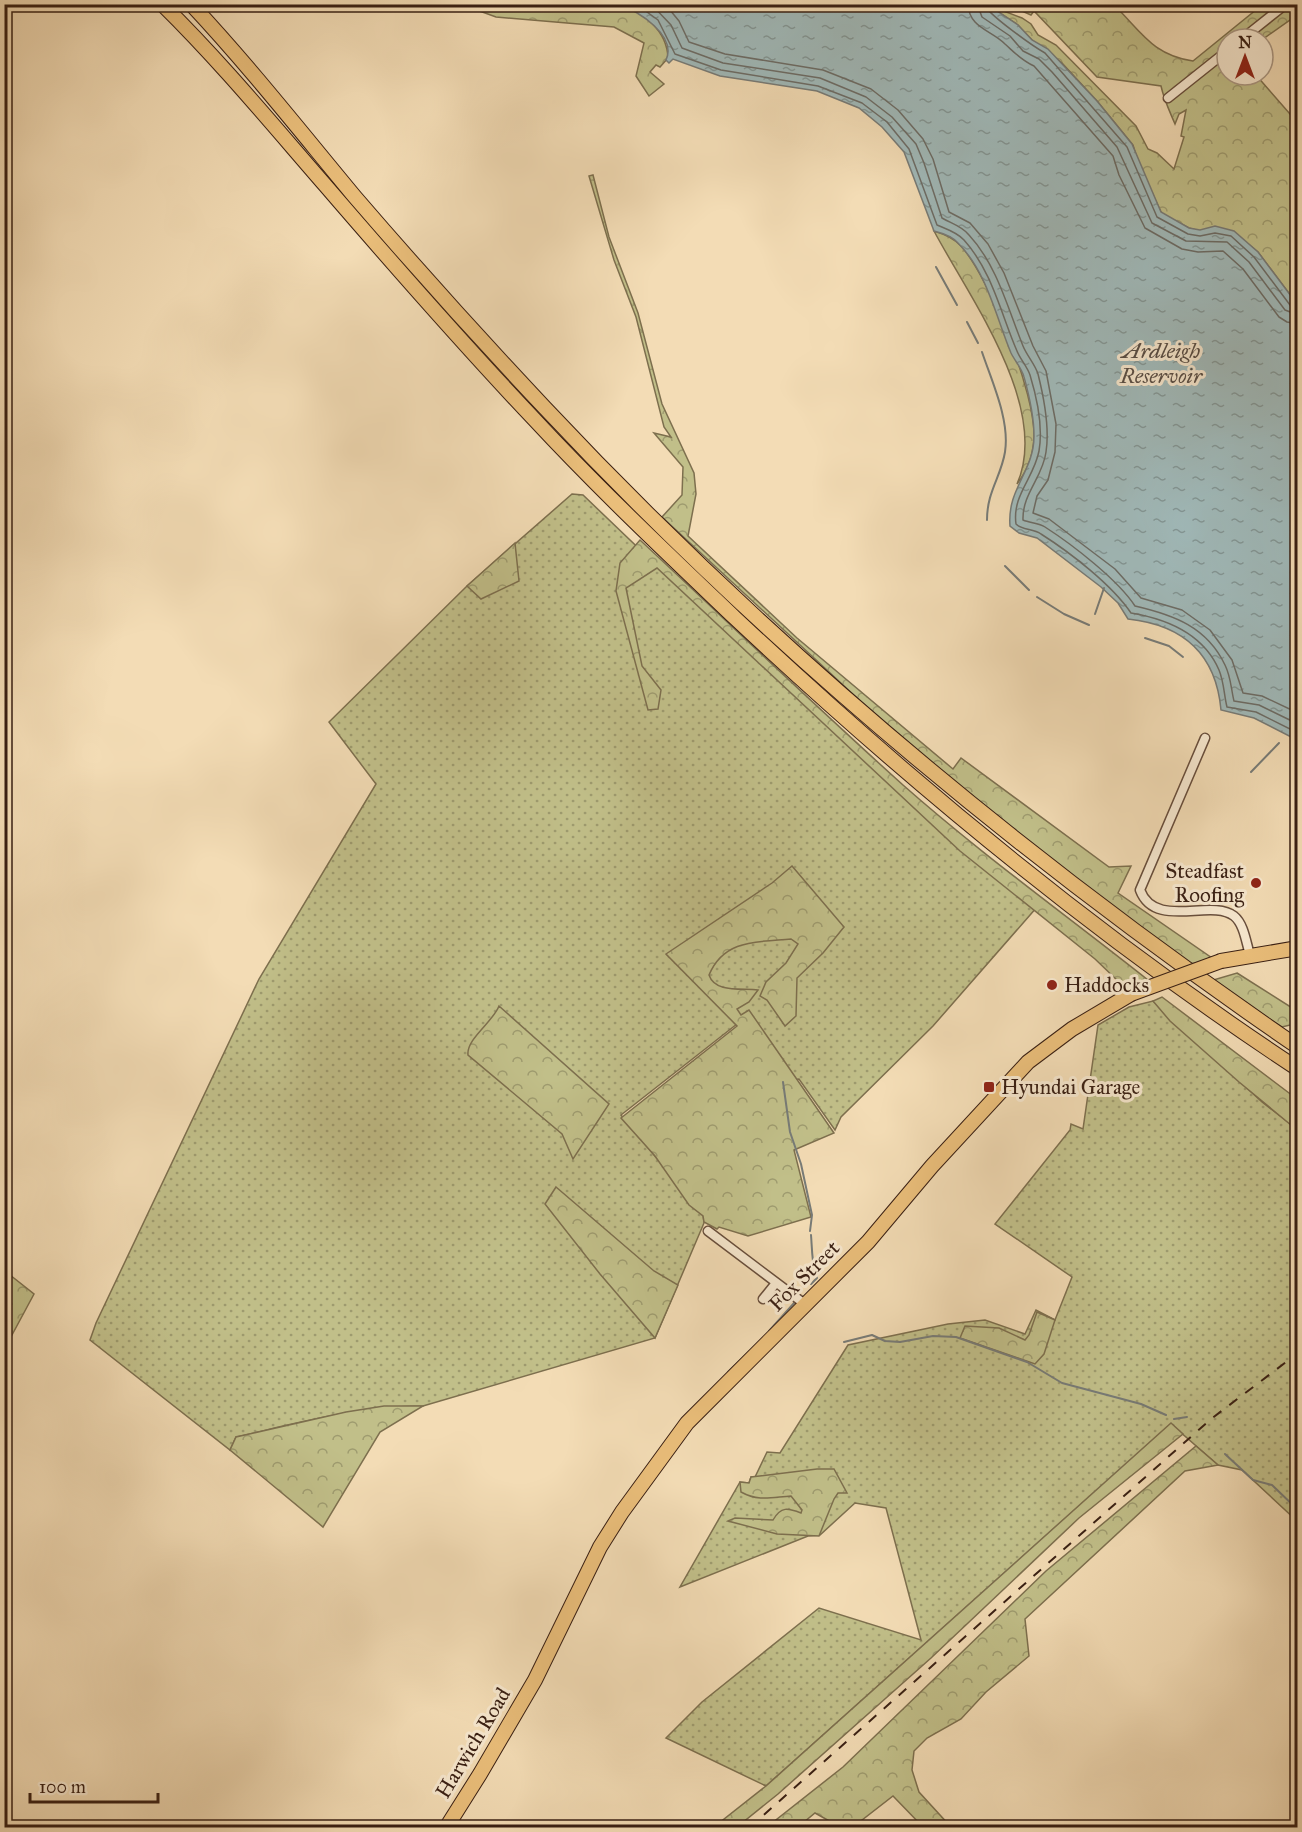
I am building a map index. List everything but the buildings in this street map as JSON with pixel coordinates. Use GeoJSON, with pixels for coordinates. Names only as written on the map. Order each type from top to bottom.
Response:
{"type":"FeatureCollection","features":[{"type":"Feature","properties":{"kind":"main road"},"geometry":{"type":"LineString","coordinates":[[162,4],[232,78],[415,289],[535,421],[641,529],[795,674],[992,844],[1118,943],[1298,1069]]}},
{"type":"Feature","properties":{"kind":"main road"},"geometry":{"type":"LineString","coordinates":[[191,4],[240,58],[445,301],[547,411],[657,523],[801,660],[904,751],[1101,905],[1298,1047]]}},
{"type":"Feature","properties":{"kind":"main road","name":"Fox Street"},"geometry":{"type":"LineString","coordinates":[[535,1680],[596,1556],[653,1468],[703,1404],[799,1301],[868,1242],[932,1166],[1028,1062],[1072,1029],[1131,994],[1180,974],[1221,961],[1298,948]]}},
{"type":"Feature","properties":{"kind":"main road","name":"Harwich Road"},"geometry":{"type":"LineString","coordinates":[[446,1827],[535,1680]]}},
{"type":"Feature","properties":{"kind":"street"},"geometry":{"type":"LineString","coordinates":[[1257,27],[1284,5]]}},
{"type":"Feature","properties":{"kind":"street"},"geometry":{"type":"LineString","coordinates":[[1168,98],[1215,61]]}},
{"type":"Feature","properties":{"kind":"street"},"geometry":{"type":"LineString","coordinates":[[1205,738],[1166,833],[1140,883],[1140,890],[1149,901],[1169,911],[1225,911],[1234,916],[1241,925],[1250,955]]}},
{"type":"Feature","properties":{"kind":"street"},"geometry":{"type":"LineString","coordinates":[[708,1231],[799,1301]]}},
{"type":"Feature","properties":{"kind":"street"},"geometry":{"type":"LineString","coordinates":[[763,1299],[776,1282]]}},
{"type":"Feature","properties":{"kind":"green space"},"geometry":{"type":"Polygon","coordinates":[[[619,4],[637,12],[653,24],[667,48],[668,58],[660,67],[656,65],[650,72],[664,84],[649,96],[636,76],[644,43],[614,27],[496,17],[463,5],[619,4]]]}},
{"type":"Feature","properties":{"kind":"green space"},"geometry":{"type":"Polygon","coordinates":[[[988,5],[1022,18],[1031,24],[1038,35],[1056,45],[1136,126],[1148,149],[1157,153],[1174,169],[1184,137],[1181,136],[1186,110],[1179,114],[1175,124],[1161,86],[1097,77],[1034,11],[1031,15],[1008,5],[1114,5],[1157,48],[1179,58],[1193,61],[1215,43],[1215,87],[1266,87],[1297,122],[1297,304],[1258,252],[1248,244],[1189,228],[1162,214],[1139,165],[1133,145],[1062,63],[1032,40],[1018,25],[988,5]]]}},
{"type":"Feature","properties":{"kind":"green space"},"geometry":{"type":"Polygon","coordinates":[[[1262,5],[1297,5],[1297,15],[1275,31],[1275,27],[1235,27],[1262,5]]]}},
{"type":"Feature","properties":{"kind":"green space"},"geometry":{"type":"Polygon","coordinates":[[[593,175],[609,237],[638,313],[662,404],[694,473],[696,494],[688,536],[797,638],[953,769],[961,758],[1109,867],[1131,866],[1118,893],[1212,958],[1182,967],[926,762],[662,517],[682,495],[683,467],[654,433],[671,437],[664,427],[636,317],[614,260],[589,176],[593,175]]]}},
{"type":"Feature","properties":{"kind":"green space"},"geometry":{"type":"Polygon","coordinates":[[[934,231],[955,241],[973,262],[997,309],[1028,394],[1034,438],[1029,462],[1017,484],[1025,454],[1023,421],[1015,388],[985,320],[934,231]]]}},
{"type":"Feature","properties":{"kind":"green space"},"geometry":{"type":"Polygon","coordinates":[[[572,494],[583,495],[700,607],[1037,907],[933,1026],[841,1117],[835,1130],[799,1079],[781,1081],[737,1024],[621,1115],[703,1214],[704,1223],[655,1338],[423,1406],[352,1412],[236,1437],[230,1450],[90,1340],[96,1323],[259,979],[376,784],[329,722],[467,586],[572,494]]]}},
{"type":"Feature","properties":{"kind":"green space"},"geometry":{"type":"Polygon","coordinates":[[[640,540],[933,811],[1148,980],[1126,991],[1095,959],[960,851],[657,568],[626,588],[642,666],[661,690],[658,709],[648,710],[616,591],[620,563],[640,540]]]}},
{"type":"Feature","properties":{"kind":"green space"},"geometry":{"type":"Polygon","coordinates":[[[515,543],[519,581],[481,599],[467,586],[515,543]]]}},
{"type":"Feature","properties":{"kind":"green space"},"geometry":{"type":"Polygon","coordinates":[[[792,866],[844,927],[823,953],[797,978],[796,1016],[785,1026],[767,1000],[760,996],[766,982],[786,963],[798,944],[791,939],[754,942],[733,949],[715,963],[709,975],[712,981],[723,987],[758,990],[749,1002],[737,1009],[741,1015],[749,1010],[834,1133],[794,1150],[811,1217],[748,1236],[719,1227],[717,1229],[704,1222],[703,1216],[689,1205],[655,1156],[621,1118],[737,1026],[666,954],[772,883],[792,866]]]}},
{"type":"Feature","properties":{"kind":"green space"},"geometry":{"type":"Polygon","coordinates":[[[1237,973],[1297,1011],[1297,1029],[1290,1025],[1282,1027],[1210,981],[1237,973]]]}},
{"type":"Feature","properties":{"kind":"green space"},"geometry":{"type":"Polygon","coordinates":[[[1162,997],[1297,1099],[1297,1130],[1170,1021],[1153,1001],[1162,997]]]}},
{"type":"Feature","properties":{"kind":"green space"},"geometry":{"type":"Polygon","coordinates":[[[1153,1001],[1262,1102],[1297,1129],[1297,1521],[1242,1470],[1218,1465],[1171,1424],[766,1786],[666,1738],[702,1702],[819,1608],[921,1640],[886,1508],[855,1503],[820,1535],[808,1536],[680,1587],[740,1482],[749,1483],[751,1477],[755,1477],[767,1452],[780,1453],[848,1345],[948,1324],[985,1320],[1025,1334],[1036,1310],[1055,1320],[1072,1277],[995,1224],[1070,1130],[1071,1124],[1083,1129],[1098,1025],[1129,1007],[1153,1001]]]}},
{"type":"Feature","properties":{"kind":"green space"},"geometry":{"type":"Polygon","coordinates":[[[499,1006],[609,1104],[573,1159],[562,1134],[468,1055],[471,1043],[499,1006]]]}},
{"type":"Feature","properties":{"kind":"green space"},"geometry":{"type":"Polygon","coordinates":[[[556,1187],[654,1271],[678,1285],[655,1338],[600,1274],[545,1204],[556,1187]]]}},
{"type":"Feature","properties":{"kind":"green space"},"geometry":{"type":"Polygon","coordinates":[[[5,1271],[34,1294],[5,1348],[5,1271]]]}},
{"type":"Feature","properties":{"kind":"green space"},"geometry":{"type":"Polygon","coordinates":[[[1037,1312],[1055,1320],[1044,1354],[1035,1364],[960,1338],[965,1326],[999,1328],[1025,1340],[1037,1312]]]}},
{"type":"Feature","properties":{"kind":"green space"},"geometry":{"type":"Polygon","coordinates":[[[384,1406],[423,1406],[380,1432],[323,1527],[230,1450],[236,1437],[346,1412],[384,1406]]]}},
{"type":"Feature","properties":{"kind":"green space"},"geometry":{"type":"Polygon","coordinates":[[[1171,1423],[1183,1434],[1079,1518],[931,1658],[778,1794],[737,1827],[714,1827],[766,1786],[1171,1423]]]}},
{"type":"Feature","properties":{"kind":"green space"},"geometry":{"type":"Polygon","coordinates":[[[1196,1446],[1218,1465],[1185,1471],[1025,1619],[1029,1656],[986,1692],[961,1719],[927,1738],[914,1751],[912,1770],[919,1792],[951,1827],[923,1827],[893,1796],[853,1827],[840,1827],[815,1813],[798,1827],[767,1827],[843,1767],[1046,1571],[1196,1446]]]}},
{"type":"Feature","properties":{"kind":"green space"},"geometry":{"type":"Polygon","coordinates":[[[834,1469],[847,1493],[838,1493],[834,1499],[819,1536],[777,1534],[728,1521],[735,1518],[773,1520],[779,1512],[785,1509],[801,1513],[802,1510],[791,1496],[754,1497],[741,1492],[740,1482],[749,1483],[751,1477],[834,1469]]]}},
{"type":"Feature","properties":{"kind":"water","name":"Ardleigh Reservoir"},"geometry":{"type":"Polygon","coordinates":[[[620,5],[988,5],[1018,25],[1032,40],[1048,49],[1097,101],[1132,144],[1161,212],[1189,228],[1200,230],[1215,226],[1234,231],[1258,252],[1297,304],[1297,740],[1254,718],[1221,710],[1218,690],[1212,673],[1204,658],[1193,646],[1165,628],[1148,622],[1128,619],[1118,603],[1101,587],[1037,538],[1019,533],[1010,526],[1012,501],[1033,449],[1033,421],[1024,377],[1011,353],[984,281],[968,255],[956,241],[934,231],[904,152],[882,127],[859,108],[817,91],[720,76],[673,59],[669,63],[666,60],[668,51],[666,42],[661,34],[646,19],[620,5]]]}},
{"type":"Feature","properties":{"kind":"waterway"},"geometry":{"type":"LineString","coordinates":[[936,267],[957,305]]}},
{"type":"Feature","properties":{"kind":"waterway"},"geometry":{"type":"LineString","coordinates":[[967,322],[978,343]]}},
{"type":"Feature","properties":{"kind":"waterway"},"geometry":{"type":"LineString","coordinates":[[982,352],[1003,414],[1006,440],[1003,461],[989,501],[987,520]]}},
{"type":"Feature","properties":{"kind":"waterway"},"geometry":{"type":"LineString","coordinates":[[1005,566],[1029,590]]}},
{"type":"Feature","properties":{"kind":"waterway"},"geometry":{"type":"LineString","coordinates":[[1095,614],[1104,588]]}},
{"type":"Feature","properties":{"kind":"waterway"},"geometry":{"type":"LineString","coordinates":[[1037,597],[1064,614],[1089,625]]}},
{"type":"Feature","properties":{"kind":"waterway"},"geometry":{"type":"LineString","coordinates":[[1145,638],[1169,646],[1183,657]]}},
{"type":"Feature","properties":{"kind":"waterway"},"geometry":{"type":"LineString","coordinates":[[1251,772],[1279,743]]}},
{"type":"Feature","properties":{"kind":"waterway"},"geometry":{"type":"LineString","coordinates":[[783,1082],[790,1132],[801,1164],[812,1215],[810,1231]]}},
{"type":"Feature","properties":{"kind":"waterway"},"geometry":{"type":"LineString","coordinates":[[811,1235],[813,1264],[817,1278],[811,1284]]}},
{"type":"Feature","properties":{"kind":"waterway"},"geometry":{"type":"LineString","coordinates":[[769,1331],[795,1302]]}},
{"type":"Feature","properties":{"kind":"waterway"},"geometry":{"type":"LineString","coordinates":[[844,1342],[872,1335],[885,1341],[900,1342],[933,1336],[956,1337],[1027,1362],[1062,1383],[1141,1404],[1166,1415]]}},
{"type":"Feature","properties":{"kind":"waterway"},"geometry":{"type":"LineString","coordinates":[[728,1372],[755,1346]]}},
{"type":"Feature","properties":{"kind":"waterway"},"geometry":{"type":"LineString","coordinates":[[1174,1419],[1187,1417]]}},
{"type":"Feature","properties":{"kind":"waterway"},"geometry":{"type":"LineString","coordinates":[[1225,1454],[1253,1480],[1272,1485],[1298,1510]]}},
{"type":"Feature","properties":{"kind":"railway"},"geometry":{"type":"LineString","coordinates":[[749,1828],[1211,1419],[1298,1353]]}},
{"type":"Feature","properties":{"kind":"place","name":"Steadfast Roofing"},"geometry":{"type":"Point","coordinates":[1256,883]}},
{"type":"Feature","properties":{"kind":"place","name":"Haddocks"},"geometry":{"type":"Point","coordinates":[1052,985]}},
{"type":"Feature","properties":{"kind":"place","name":"Hyundai Garage"},"geometry":{"type":"Point","coordinates":[989,1087]}}]}
